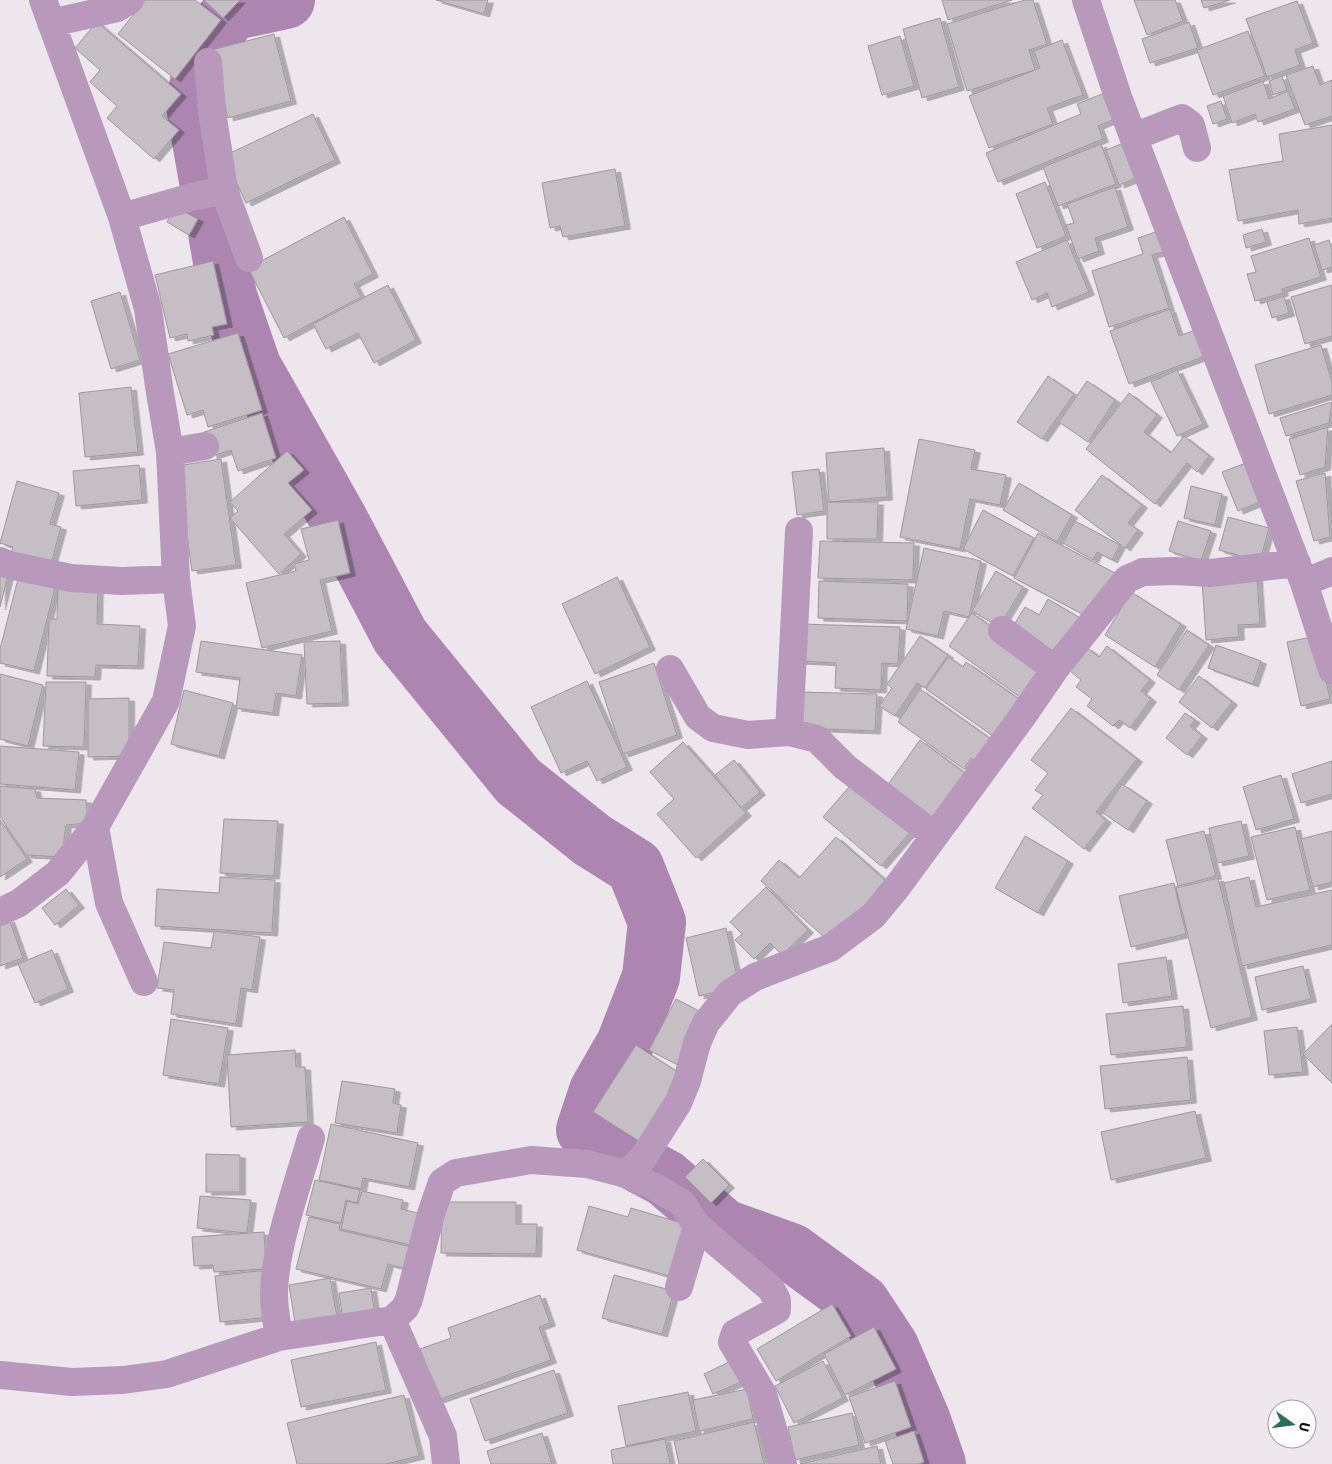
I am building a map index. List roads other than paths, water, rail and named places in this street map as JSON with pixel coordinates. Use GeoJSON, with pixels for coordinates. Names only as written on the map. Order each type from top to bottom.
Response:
{"type":"FeatureCollection","features":[{"type":"Feature","properties":{"kind":"street"},"geometry":{"type":"LineString","coordinates":[[0,912],[20,903],[58,873],[95,827],[166,701],[182,626],[176,579],[170,452],[148,309],[122,216],[47,12],[117,8],[130,0]]}},
{"type":"Feature","properties":{"kind":"street"},"geometry":{"type":"LineString","coordinates":[[1086,0],[1118,97],[1300,573],[1332,670]]}},
{"type":"Feature","properties":{"kind":"street"},"geometry":{"type":"LineString","coordinates":[[208,62],[212,111],[211,193],[249,258]]}},
{"type":"Feature","properties":{"kind":"street"},"geometry":{"type":"LineString","coordinates":[[1133,136],[1182,118],[1191,125],[1198,148]]}},
{"type":"Feature","properties":{"kind":"street"},"geometry":{"type":"LineString","coordinates":[[122,216],[211,193]]}},
{"type":"Feature","properties":{"kind":"street"},"geometry":{"type":"LineString","coordinates":[[170,452],[205,446]]}},
{"type":"Feature","properties":{"kind":"street"},"geometry":{"type":"LineString","coordinates":[[789,732],[799,531]]}},
{"type":"Feature","properties":{"kind":"street"},"geometry":{"type":"LineString","coordinates":[[0,561],[9,565],[71,578],[122,582],[176,579]]}},
{"type":"Feature","properties":{"kind":"street"},"geometry":{"type":"LineString","coordinates":[[635,1166],[678,1103],[687,1081],[697,1043],[706,1023],[730,993],[755,977],[830,948],[873,916],[897,887],[1055,669],[1127,579],[1142,572],[1332,572]]}},
{"type":"Feature","properties":{"kind":"street"},"geometry":{"type":"LineString","coordinates":[[1002,630],[1055,669]]}},
{"type":"Feature","properties":{"kind":"street"},"geometry":{"type":"LineString","coordinates":[[670,669],[698,717],[714,728],[748,735],[789,732],[817,739],[845,767],[934,835]]}},
{"type":"Feature","properties":{"kind":"street"},"geometry":{"type":"LineString","coordinates":[[95,827],[109,903],[144,982]]}},
{"type":"Feature","properties":{"kind":"street"},"geometry":{"type":"LineString","coordinates":[[279,1337],[274,1295],[277,1264],[311,1138]]}},
{"type":"Feature","properties":{"kind":"street"},"geometry":{"type":"LineString","coordinates":[[0,1375],[72,1382],[123,1380],[168,1374],[279,1337],[392,1320],[405,1308],[442,1182],[456,1173],[531,1160],[635,1166],[655,1187],[682,1203],[697,1226],[771,1289],[777,1300],[777,1310],[735,1333],[732,1342],[763,1394],[783,1464]]}},
{"type":"Feature","properties":{"kind":"street"},"geometry":{"type":"LineString","coordinates":[[679,1287],[697,1226]]}},
{"type":"Feature","properties":{"kind":"street"},"geometry":{"type":"LineString","coordinates":[[392,1320],[443,1436],[446,1464]]}},
{"type":"Feature","properties":{"kind":"waterway"},"geometry":{"type":"LineString","coordinates":[[286,0],[230,12],[204,50],[195,106],[228,296],[252,366],[339,520],[400,636],[518,781],[592,840],[635,867],[657,922],[651,977],[625,1044],[598,1091],[585,1130],[603,1147],[665,1178],[724,1228],[791,1252],[861,1303],[890,1347],[922,1421],[937,1464]]}}]}
